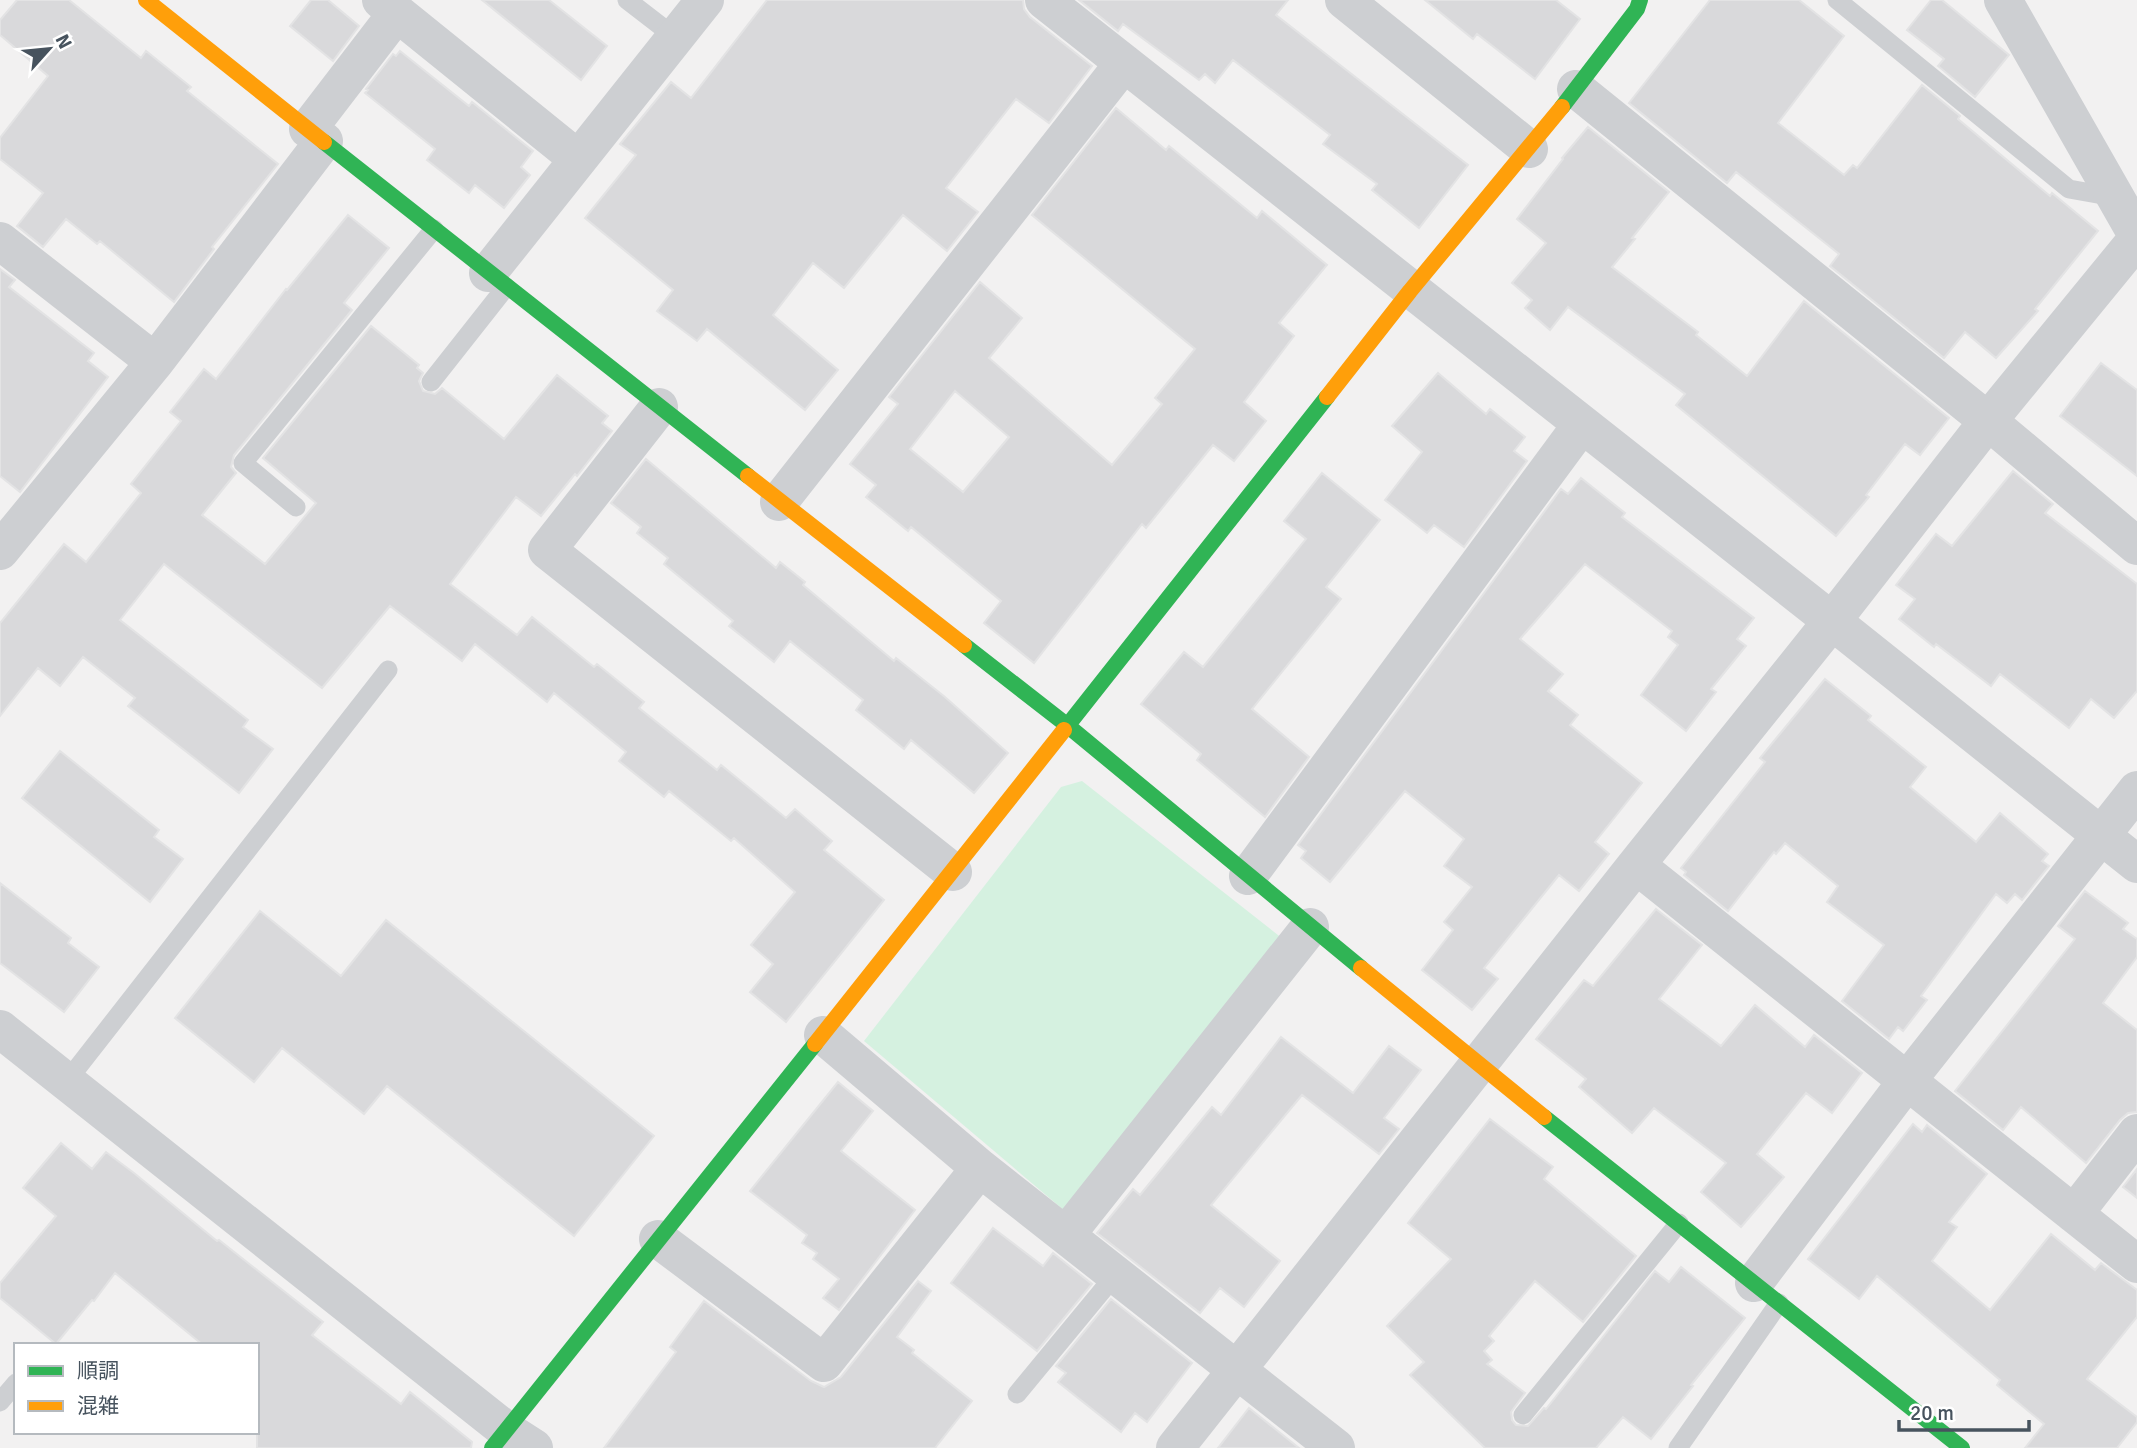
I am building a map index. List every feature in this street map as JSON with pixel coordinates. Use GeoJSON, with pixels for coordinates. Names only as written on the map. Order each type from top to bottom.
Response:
{"type":"FeatureCollection","features":[{"type":"Feature","properties":{"kind":"street"},"geometry":{"type":"LineString","coordinates":[[146,0],[659,408],[1068,726],[1479,1065],[1962,1448]]}},
{"type":"Feature","properties":{"kind":"street"},"geometry":{"type":"LineString","coordinates":[[497,280],[578,159],[705,0]]}},
{"type":"Feature","properties":{"kind":"street"},"geometry":{"type":"LineString","coordinates":[[1044,0],[2137,864]]}},
{"type":"Feature","properties":{"kind":"street"},"geometry":{"type":"LineString","coordinates":[[1344,0],[1529,149]]}},
{"type":"Feature","properties":{"kind":"street"},"geometry":{"type":"LineString","coordinates":[[0,1028],[511,1442],[658,1240],[953,873],[1410,291],[1529,149],[1637,9],[1640,0]]}},
{"type":"Feature","properties":{"kind":"street"},"geometry":{"type":"LineString","coordinates":[[1175,1448],[1988,421],[2137,237],[2004,0]]}},
{"type":"Feature","properties":{"kind":"street"},"geometry":{"type":"LineString","coordinates":[[0,551],[155,362],[316,135],[389,7],[578,159]]}},
{"type":"Feature","properties":{"kind":"street"},"geometry":{"type":"LineString","coordinates":[[779,502],[1124,63]]}},
{"type":"Feature","properties":{"kind":"street"},"geometry":{"type":"LineString","coordinates":[[1576,89],[1988,421],[2137,546]]}},
{"type":"Feature","properties":{"kind":"street"},"geometry":{"type":"LineString","coordinates":[[0,241],[155,362]]}},
{"type":"Feature","properties":{"kind":"street"},"geometry":{"type":"LineString","coordinates":[[659,408],[547,550],[953,873]]}},
{"type":"Feature","properties":{"kind":"street"},"geometry":{"type":"LineString","coordinates":[[1248,876],[1582,424]]}},
{"type":"Feature","properties":{"kind":"street"},"geometry":{"type":"LineString","coordinates":[[1766,1293],[1907,1081],[2137,790]]}},
{"type":"Feature","properties":{"kind":"street"},"geometry":{"type":"LineString","coordinates":[[1636,865],[2137,1264]]}},
{"type":"Feature","properties":{"kind":"street"},"geometry":{"type":"LineString","coordinates":[[1066,1235],[1310,927]]}},
{"type":"Feature","properties":{"kind":"street"},"geometry":{"type":"LineString","coordinates":[[822,1035],[980,1168],[1336,1448]]}},
{"type":"Feature","properties":{"kind":"street"},"geometry":{"type":"LineString","coordinates":[[2074,1214],[2137,1133]]}},
{"type":"Feature","properties":{"kind":"street"},"geometry":{"type":"LineString","coordinates":[[658,1240],[824,1363],[980,1168]]}},
{"type":"Feature","properties":{"kind":"lane"},"geometry":{"type":"LineString","coordinates":[[627,0],[675,37]]}},
{"type":"Feature","properties":{"kind":"lane"},"geometry":{"type":"LineString","coordinates":[[1837,0],[2069,190],[2115,197]]}},
{"type":"Feature","properties":{"kind":"lane"},"geometry":{"type":"LineString","coordinates":[[296,507],[243,463],[434,229]]}},
{"type":"Feature","properties":{"kind":"lane"},"geometry":{"type":"LineString","coordinates":[[431,382],[497,280]]}},
{"type":"Feature","properties":{"kind":"lane"},"geometry":{"type":"LineString","coordinates":[[67,1081],[388,670]]}},
{"type":"Feature","properties":{"kind":"lane"},"geometry":{"type":"LineString","coordinates":[[1523,1415],[1679,1223]]}},
{"type":"Feature","properties":{"kind":"lane"},"geometry":{"type":"LineString","coordinates":[[1017,1394],[1116,1274]]}},
{"type":"Feature","properties":{"kind":"lane"},"geometry":{"type":"LineString","coordinates":[[1678,1448],[1766,1293]]}},
{"type":"Feature","properties":{"kind":"lane"},"geometry":{"type":"LineString","coordinates":[[0,1402],[14,1385]]}},
{"type":"Feature","properties":{"kind":"green space"},"geometry":{"type":"Polygon","coordinates":[[[1082,781],[1283,939],[1066,1212],[864,1041],[1061,787],[1082,781]]]}},
{"type":"Feature","properties":{"kind":"building"},"geometry":{"type":"Polygon","coordinates":[[[17,0],[69,0],[141,58],[146,51],[191,87],[187,91],[278,164],[212,247],[214,249],[174,302],[100,241],[97,244],[66,219],[43,247],[17,226],[43,193],[0,159],[0,138],[48,76],[0,35],[0,20],[17,0]]]}},
{"type":"Feature","properties":{"kind":"building"},"geometry":{"type":"Polygon","coordinates":[[[311,0],[328,0],[359,26],[333,61],[290,26],[311,0]]]}},
{"type":"Feature","properties":{"kind":"building"},"geometry":{"type":"Polygon","coordinates":[[[482,0],[549,0],[607,46],[581,80],[482,0]]]}},
{"type":"Feature","properties":{"kind":"building"},"geometry":{"type":"Polygon","coordinates":[[[767,0],[1023,0],[1024,9],[1030,17],[1092,66],[1049,123],[1016,99],[946,188],[978,212],[947,251],[903,215],[844,288],[813,263],[773,315],[838,370],[805,410],[707,329],[697,341],[657,311],[673,290],[585,218],[636,155],[620,144],[671,82],[691,98],[767,0]]]}},
{"type":"Feature","properties":{"kind":"building"},"geometry":{"type":"Polygon","coordinates":[[[1079,0],[1288,0],[1276,15],[1468,165],[1419,228],[1372,190],[1377,184],[1323,144],[1330,135],[1233,60],[1215,83],[1205,74],[1199,80],[1123,24],[1118,31],[1079,0]]]}},
{"type":"Feature","properties":{"kind":"building"},"geometry":{"type":"Polygon","coordinates":[[[1425,0],[1556,0],[1580,19],[1535,79],[1477,34],[1473,39],[1425,0]]]}},
{"type":"Feature","properties":{"kind":"building"},"geometry":{"type":"Polygon","coordinates":[[[1710,0],[1799,0],[1844,36],[1778,123],[1844,175],[1853,165],[1857,168],[1922,85],[1960,116],[1958,119],[2050,196],[2052,193],[2098,231],[2035,309],[2038,311],[1996,358],[1965,332],[1944,358],[1830,266],[1839,254],[1736,172],[1727,183],[1629,103],[1710,0]]]}},
{"type":"Feature","properties":{"kind":"building"},"geometry":{"type":"Polygon","coordinates":[[[1931,0],[1942,0],[2009,55],[1975,97],[1938,66],[1944,59],[1907,30],[1931,0]]]}},
{"type":"Feature","properties":{"kind":"building"},"geometry":{"type":"Polygon","coordinates":[[[400,51],[469,106],[472,102],[533,151],[521,167],[530,175],[504,208],[475,185],[469,193],[427,160],[435,149],[365,93],[393,54],[396,56],[400,51]]]}},
{"type":"Feature","properties":{"kind":"building"},"geometry":{"type":"Polygon","coordinates":[[[1116,108],[1166,150],[1169,146],[1257,218],[1262,211],[1327,265],[1279,323],[1294,336],[1244,402],[1266,421],[1234,461],[1213,445],[1146,528],[1142,524],[1034,663],[984,623],[1001,601],[911,527],[908,531],[866,497],[876,485],[850,464],[898,404],[889,397],[980,282],[1022,318],[989,358],[1112,465],[1162,404],[1155,398],[1195,349],[1032,215],[1116,108]],[[955,391],[910,449],[963,492],[1009,437],[955,391]]]}},
{"type":"Feature","properties":{"kind":"building"},"geometry":{"type":"Polygon","coordinates":[[[1588,127],[1669,192],[1612,267],[1698,332],[1696,335],[1747,376],[1804,301],[1949,418],[1920,455],[1905,444],[1866,495],[1869,497],[1836,536],[1676,405],[1685,394],[1568,307],[1550,330],[1525,308],[1532,300],[1512,283],[1546,243],[1517,219],[1588,127]]]}},
{"type":"Feature","properties":{"kind":"building"},"geometry":{"type":"Polygon","coordinates":[[[348,215],[389,248],[344,303],[352,310],[234,455],[231,467],[236,473],[202,515],[265,564],[316,503],[263,458],[371,326],[419,365],[417,368],[423,373],[419,381],[423,391],[435,394],[442,388],[504,439],[557,375],[608,416],[602,423],[612,431],[541,516],[516,497],[450,584],[517,635],[532,617],[594,667],[597,664],[644,702],[639,708],[717,770],[721,765],[786,818],[795,809],[832,841],[824,850],[884,900],[786,1022],[750,992],[773,964],[751,945],[795,892],[734,838],[731,841],[669,791],[664,797],[619,761],[626,752],[554,693],[547,702],[475,644],[462,661],[390,606],[322,688],[164,564],[120,620],[248,720],[243,727],[273,749],[239,793],[128,706],[135,698],[83,657],[60,686],[38,668],[0,716],[0,623],[64,544],[86,562],[141,493],[131,484],[181,421],[170,412],[204,369],[216,379],[348,215]]]}},
{"type":"Feature","properties":{"kind":"building"},"geometry":{"type":"Polygon","coordinates":[[[0,269],[15,280],[9,287],[94,353],[88,361],[108,377],[20,492],[0,476],[0,269]]]}},
{"type":"Feature","properties":{"kind":"building"},"geometry":{"type":"Polygon","coordinates":[[[2101,363],[2137,390],[2137,476],[2060,416],[2101,363]]]}},
{"type":"Feature","properties":{"kind":"building"},"geometry":{"type":"Polygon","coordinates":[[[1438,373],[1486,414],[1490,409],[1525,437],[1514,451],[1527,461],[1464,547],[1434,525],[1427,533],[1385,500],[1422,452],[1392,426],[1438,373]]]}},
{"type":"Feature","properties":{"kind":"building"},"geometry":{"type":"Polygon","coordinates":[[[646,459],[776,568],[780,562],[805,582],[803,585],[894,661],[896,658],[945,697],[1008,753],[974,793],[911,740],[904,749],[856,710],[863,700],[790,641],[774,662],[729,626],[733,621],[664,564],[668,558],[637,533],[641,527],[611,503],[646,459]]]}},
{"type":"Feature","properties":{"kind":"building"},"geometry":{"type":"Polygon","coordinates":[[[2013,471],[2053,504],[2045,513],[2137,584],[2137,691],[2114,718],[2091,699],[2069,728],[2000,674],[1991,686],[1899,619],[1915,599],[1896,585],[1936,534],[1952,546],[2013,471]]]}},
{"type":"Feature","properties":{"kind":"building"},"geometry":{"type":"Polygon","coordinates":[[[1322,473],[1380,520],[1326,587],[1341,599],[1252,709],[1309,757],[1265,817],[1197,760],[1201,754],[1141,704],[1184,652],[1203,667],[1306,539],[1284,521],[1322,473]]]}},
{"type":"Feature","properties":{"kind":"building"},"geometry":{"type":"Polygon","coordinates":[[[1581,478],[1625,513],[1622,517],[1754,618],[1737,639],[1746,646],[1711,689],[1716,692],[1686,731],[1641,695],[1678,645],[1668,637],[1672,631],[1585,564],[1520,639],[1563,674],[1548,691],[1578,715],[1570,725],[1642,783],[1595,842],[1609,854],[1579,891],[1559,875],[1484,968],[1498,979],[1472,1010],[1422,970],[1453,930],[1444,922],[1472,887],[1444,866],[1464,839],[1405,791],[1330,882],[1301,858],[1306,851],[1298,845],[1561,489],[1568,494],[1581,478]]]}},
{"type":"Feature","properties":{"kind":"building"},"geometry":{"type":"Polygon","coordinates":[[[1825,679],[1871,716],[1868,720],[1926,767],[1910,787],[1976,842],[2000,813],[2048,854],[2042,861],[2049,866],[2022,900],[2015,894],[2007,903],[1996,894],[1921,996],[1927,1000],[1903,1031],[1898,1027],[1889,1039],[1842,1001],[1884,945],[1827,902],[1838,886],[1785,843],[1776,854],[1774,852],[1728,911],[1684,875],[1686,872],[1681,868],[1765,762],[1760,758],[1825,679]]]}},
{"type":"Feature","properties":{"kind":"building"},"geometry":{"type":"Polygon","coordinates":[[[60,751],[159,830],[154,837],[183,859],[150,902],[22,798],[60,751]]]}},
{"type":"Feature","properties":{"kind":"building"},"geometry":{"type":"Polygon","coordinates":[[[0,883],[71,938],[68,943],[99,967],[64,1012],[0,963],[0,883]]]}},
{"type":"Feature","properties":{"kind":"building"},"geometry":{"type":"Polygon","coordinates":[[[2085,891],[2128,923],[2123,929],[2137,939],[2137,957],[2103,1003],[2137,1030],[2137,1112],[2128,1113],[2120,1120],[2086,1163],[2021,1107],[2003,1130],[1955,1091],[2075,939],[2058,926],[2085,891]]]}},
{"type":"Feature","properties":{"kind":"building"},"geometry":{"type":"Polygon","coordinates":[[[1656,909],[1702,945],[1659,999],[1721,1046],[1755,1005],[1805,1047],[1814,1035],[1862,1073],[1832,1113],[1806,1093],[1757,1154],[1784,1177],[1741,1227],[1701,1192],[1726,1163],[1654,1108],[1632,1133],[1579,1087],[1586,1079],[1536,1039],[1584,980],[1593,986],[1656,909]]]}},
{"type":"Feature","properties":{"kind":"building"},"geometry":{"type":"Polygon","coordinates":[[[260,911],[341,976],[386,920],[654,1136],[574,1236],[387,1086],[364,1114],[282,1048],[254,1082],[175,1018],[260,911]]]}},
{"type":"Feature","properties":{"kind":"building"},"geometry":{"type":"Polygon","coordinates":[[[1281,1037],[1353,1093],[1389,1046],[1421,1070],[1384,1118],[1399,1129],[1379,1154],[1302,1095],[1211,1205],[1280,1261],[1244,1307],[1220,1288],[1200,1313],[1097,1233],[1133,1189],[1140,1195],[1212,1107],[1221,1115],[1281,1037]]]}},
{"type":"Feature","properties":{"kind":"building"},"geometry":{"type":"Polygon","coordinates":[[[838,1082],[873,1111],[841,1151],[915,1210],[839,1310],[823,1298],[839,1279],[813,1259],[817,1253],[802,1243],[807,1235],[750,1191],[838,1082]]]}},
{"type":"Feature","properties":{"kind":"building"},"geometry":{"type":"Polygon","coordinates":[[[1490,1119],[1553,1167],[1544,1179],[1636,1256],[1583,1322],[1535,1281],[1489,1336],[1494,1341],[1484,1351],[1492,1360],[1487,1364],[1525,1393],[1511,1412],[1516,1425],[1528,1426],[1544,1408],[1546,1409],[1655,1271],[1669,1282],[1681,1267],[1745,1318],[1651,1439],[1623,1417],[1596,1448],[1485,1448],[1410,1375],[1424,1362],[1387,1326],[1451,1259],[1408,1223],[1490,1119]]]}},
{"type":"Feature","properties":{"kind":"building"},"geometry":{"type":"Polygon","coordinates":[[[1913,1124],[1922,1132],[1927,1125],[1987,1174],[1949,1222],[1957,1227],[1932,1261],[1990,1310],[2051,1234],[2095,1270],[2101,1263],[2137,1290],[2137,1317],[2087,1379],[2137,1417],[2137,1422],[2117,1448],[2025,1448],[2044,1424],[1997,1385],[2000,1380],[1877,1276],[1859,1299],[1808,1259],[1913,1124]]]}},
{"type":"Feature","properties":{"kind":"building"},"geometry":{"type":"Polygon","coordinates":[[[61,1143],[92,1169],[106,1152],[323,1322],[312,1335],[401,1404],[410,1392],[472,1442],[471,1448],[257,1448],[259,1343],[201,1343],[115,1273],[94,1301],[92,1300],[55,1343],[0,1298],[0,1283],[56,1216],[23,1188],[61,1143]]]}},
{"type":"Feature","properties":{"kind":"building"},"geometry":{"type":"Polygon","coordinates":[[[2137,1169],[2137,1198],[2123,1187],[2137,1169]]]}},
{"type":"Feature","properties":{"kind":"building"},"geometry":{"type":"Polygon","coordinates":[[[993,1228],[1043,1266],[1053,1253],[1092,1284],[1037,1351],[951,1283],[993,1228]]]}},
{"type":"Feature","properties":{"kind":"building"},"geometry":{"type":"Polygon","coordinates":[[[918,1281],[931,1291],[897,1337],[914,1350],[912,1353],[972,1401],[935,1448],[604,1448],[676,1352],[670,1347],[704,1301],[811,1381],[824,1387],[841,1377],[918,1281]]]}},
{"type":"Feature","properties":{"kind":"building"},"geometry":{"type":"Polygon","coordinates":[[[1111,1299],[1192,1363],[1147,1422],[1135,1413],[1121,1432],[1058,1382],[1066,1373],[1056,1366],[1111,1299]]]}},
{"type":"Feature","properties":{"kind":"building"},"geometry":{"type":"Polygon","coordinates":[[[1249,1408],[1299,1448],[1218,1448],[1249,1408]]]}},
{"type":"Feature","properties":{"kind":"traffic: fast"},"geometry":{"type":"LineString","coordinates":[[1562,107],[1637,9],[1640,0]]}},
{"type":"Feature","properties":{"kind":"traffic: fast"},"geometry":{"type":"LineString","coordinates":[[324,142],[748,476]]}},
{"type":"Feature","properties":{"kind":"traffic: fast"},"geometry":{"type":"LineString","coordinates":[[1064,730],[1327,397]]}},
{"type":"Feature","properties":{"kind":"traffic: fast"},"geometry":{"type":"LineString","coordinates":[[964,645],[1068,726],[1361,968]]}},
{"type":"Feature","properties":{"kind":"traffic: fast"},"geometry":{"type":"LineString","coordinates":[[492,1448],[815,1044]]}},
{"type":"Feature","properties":{"kind":"traffic: fast"},"geometry":{"type":"LineString","coordinates":[[1544,1117],[1962,1448]]}},
{"type":"Feature","properties":{"kind":"traffic: slow"},"geometry":{"type":"LineString","coordinates":[[146,0],[324,142]]}},
{"type":"Feature","properties":{"kind":"traffic: slow"},"geometry":{"type":"LineString","coordinates":[[1327,397],[1410,291],[1562,107]]}},
{"type":"Feature","properties":{"kind":"traffic: slow"},"geometry":{"type":"LineString","coordinates":[[748,476],[964,645]]}},
{"type":"Feature","properties":{"kind":"traffic: slow"},"geometry":{"type":"LineString","coordinates":[[815,1044],[1064,730]]}},
{"type":"Feature","properties":{"kind":"traffic: slow"},"geometry":{"type":"LineString","coordinates":[[1361,968],[1544,1117]]}}]}
